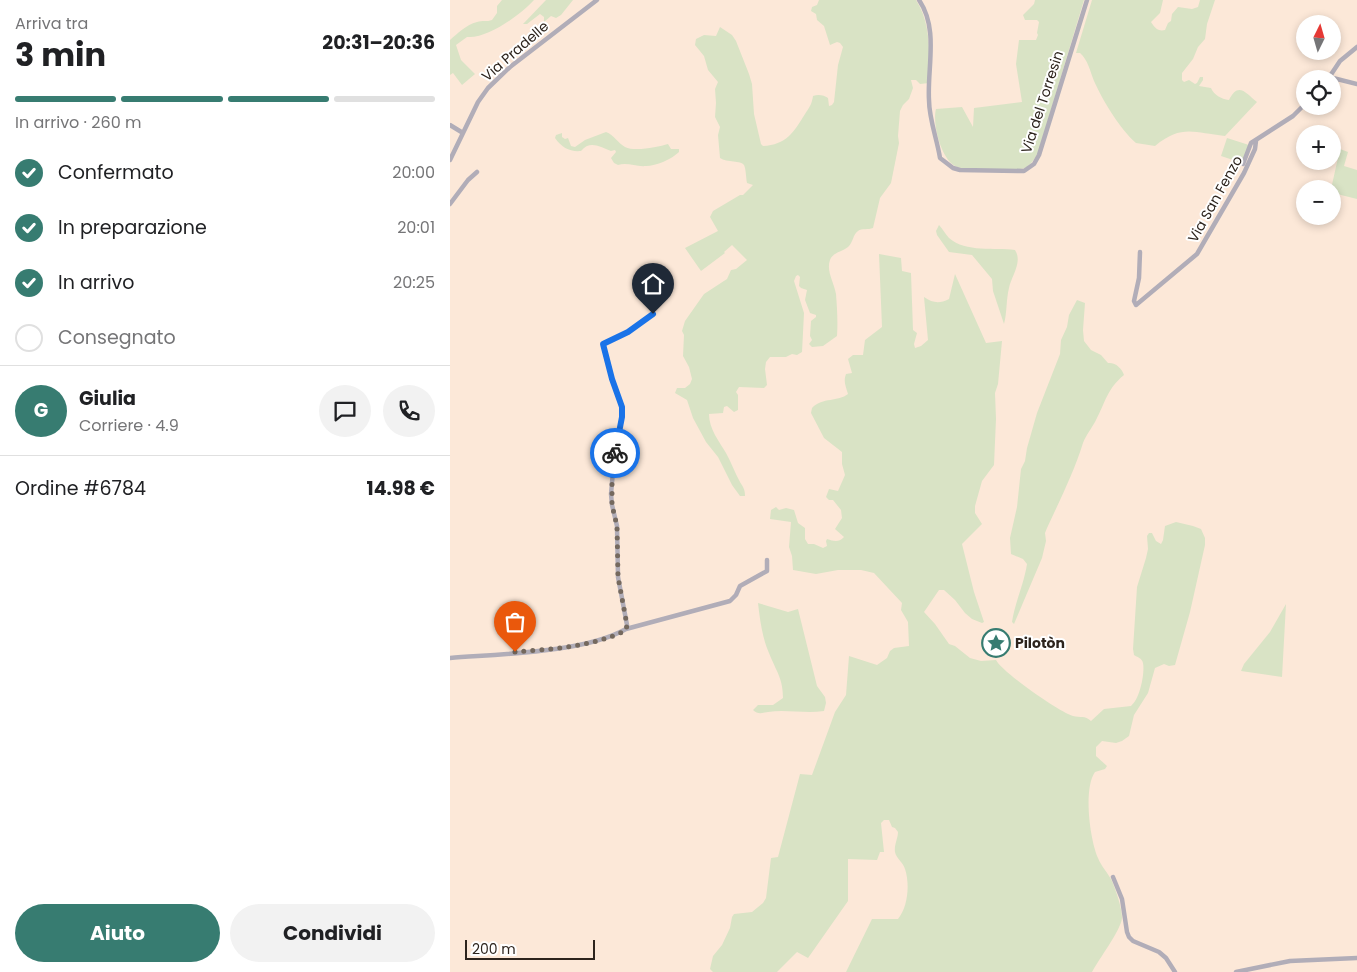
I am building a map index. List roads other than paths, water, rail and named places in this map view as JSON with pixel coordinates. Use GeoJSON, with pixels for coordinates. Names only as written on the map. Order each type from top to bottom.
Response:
{"type":"FeatureCollection","features":[{"type":"Feature","properties":{"kind":"street","name":"Via Pradelle"},"geometry":{"type":"LineString","coordinates":[[450,160],[478,102],[500,76],[597,0]]}},
{"type":"Feature","properties":{"kind":"street","name":"Via del Torresin"},"geometry":{"type":"LineString","coordinates":[[919,0],[926,18],[930,40],[931,59],[928,100],[940,158],[953,168],[960,170],[1024,171],[1034,164],[1039,155],[1087,0]]}},
{"type":"Feature","properties":{"kind":"street"},"geometry":{"type":"LineString","coordinates":[[1334,70],[1340,61],[1356,47]]}},
{"type":"Feature","properties":{"kind":"street"},"geometry":{"type":"LineString","coordinates":[[1341,81],[1357,84]]}},
{"type":"Feature","properties":{"kind":"street","name":"Via San Fenzo"},"geometry":{"type":"LineString","coordinates":[[1243,164],[1250,145],[1296,113]]}},
{"type":"Feature","properties":{"kind":"street"},"geometry":{"type":"LineString","coordinates":[[450,125],[463,133]]}},
{"type":"Feature","properties":{"kind":"street","name":"Via San Fenzo"},"geometry":{"type":"LineString","coordinates":[[1140,252],[1139,278],[1134,300],[1136,305],[1197,254],[1244,173],[1255,149],[1256,142]]}},
{"type":"Feature","properties":{"kind":"street"},"geometry":{"type":"LineString","coordinates":[[450,204],[468,180],[477,172]]}},
{"type":"Feature","properties":{"kind":"street"},"geometry":{"type":"LineString","coordinates":[[626,630],[627,625],[618,577],[617,526],[611,494],[622,407],[603,344],[628,332],[653,314]]}},
{"type":"Feature","properties":{"kind":"street"},"geometry":{"type":"LineString","coordinates":[[450,658],[566,647],[610,637],[626,630],[730,601],[736,595],[740,586],[768,571],[767,560]]}},
{"type":"Feature","properties":{"kind":"street"},"geometry":{"type":"LineString","coordinates":[[1113,877],[1122,899],[1129,937],[1133,941],[1159,952],[1166,958],[1175,972]]}},
{"type":"Feature","properties":{"kind":"street"},"geometry":{"type":"LineString","coordinates":[[1236,972],[1290,961],[1357,958]]}},
{"type":"Feature","properties":{"kind":"place","name":"Pilotòn"},"geometry":{"type":"Point","coordinates":[996,643]}}]}
